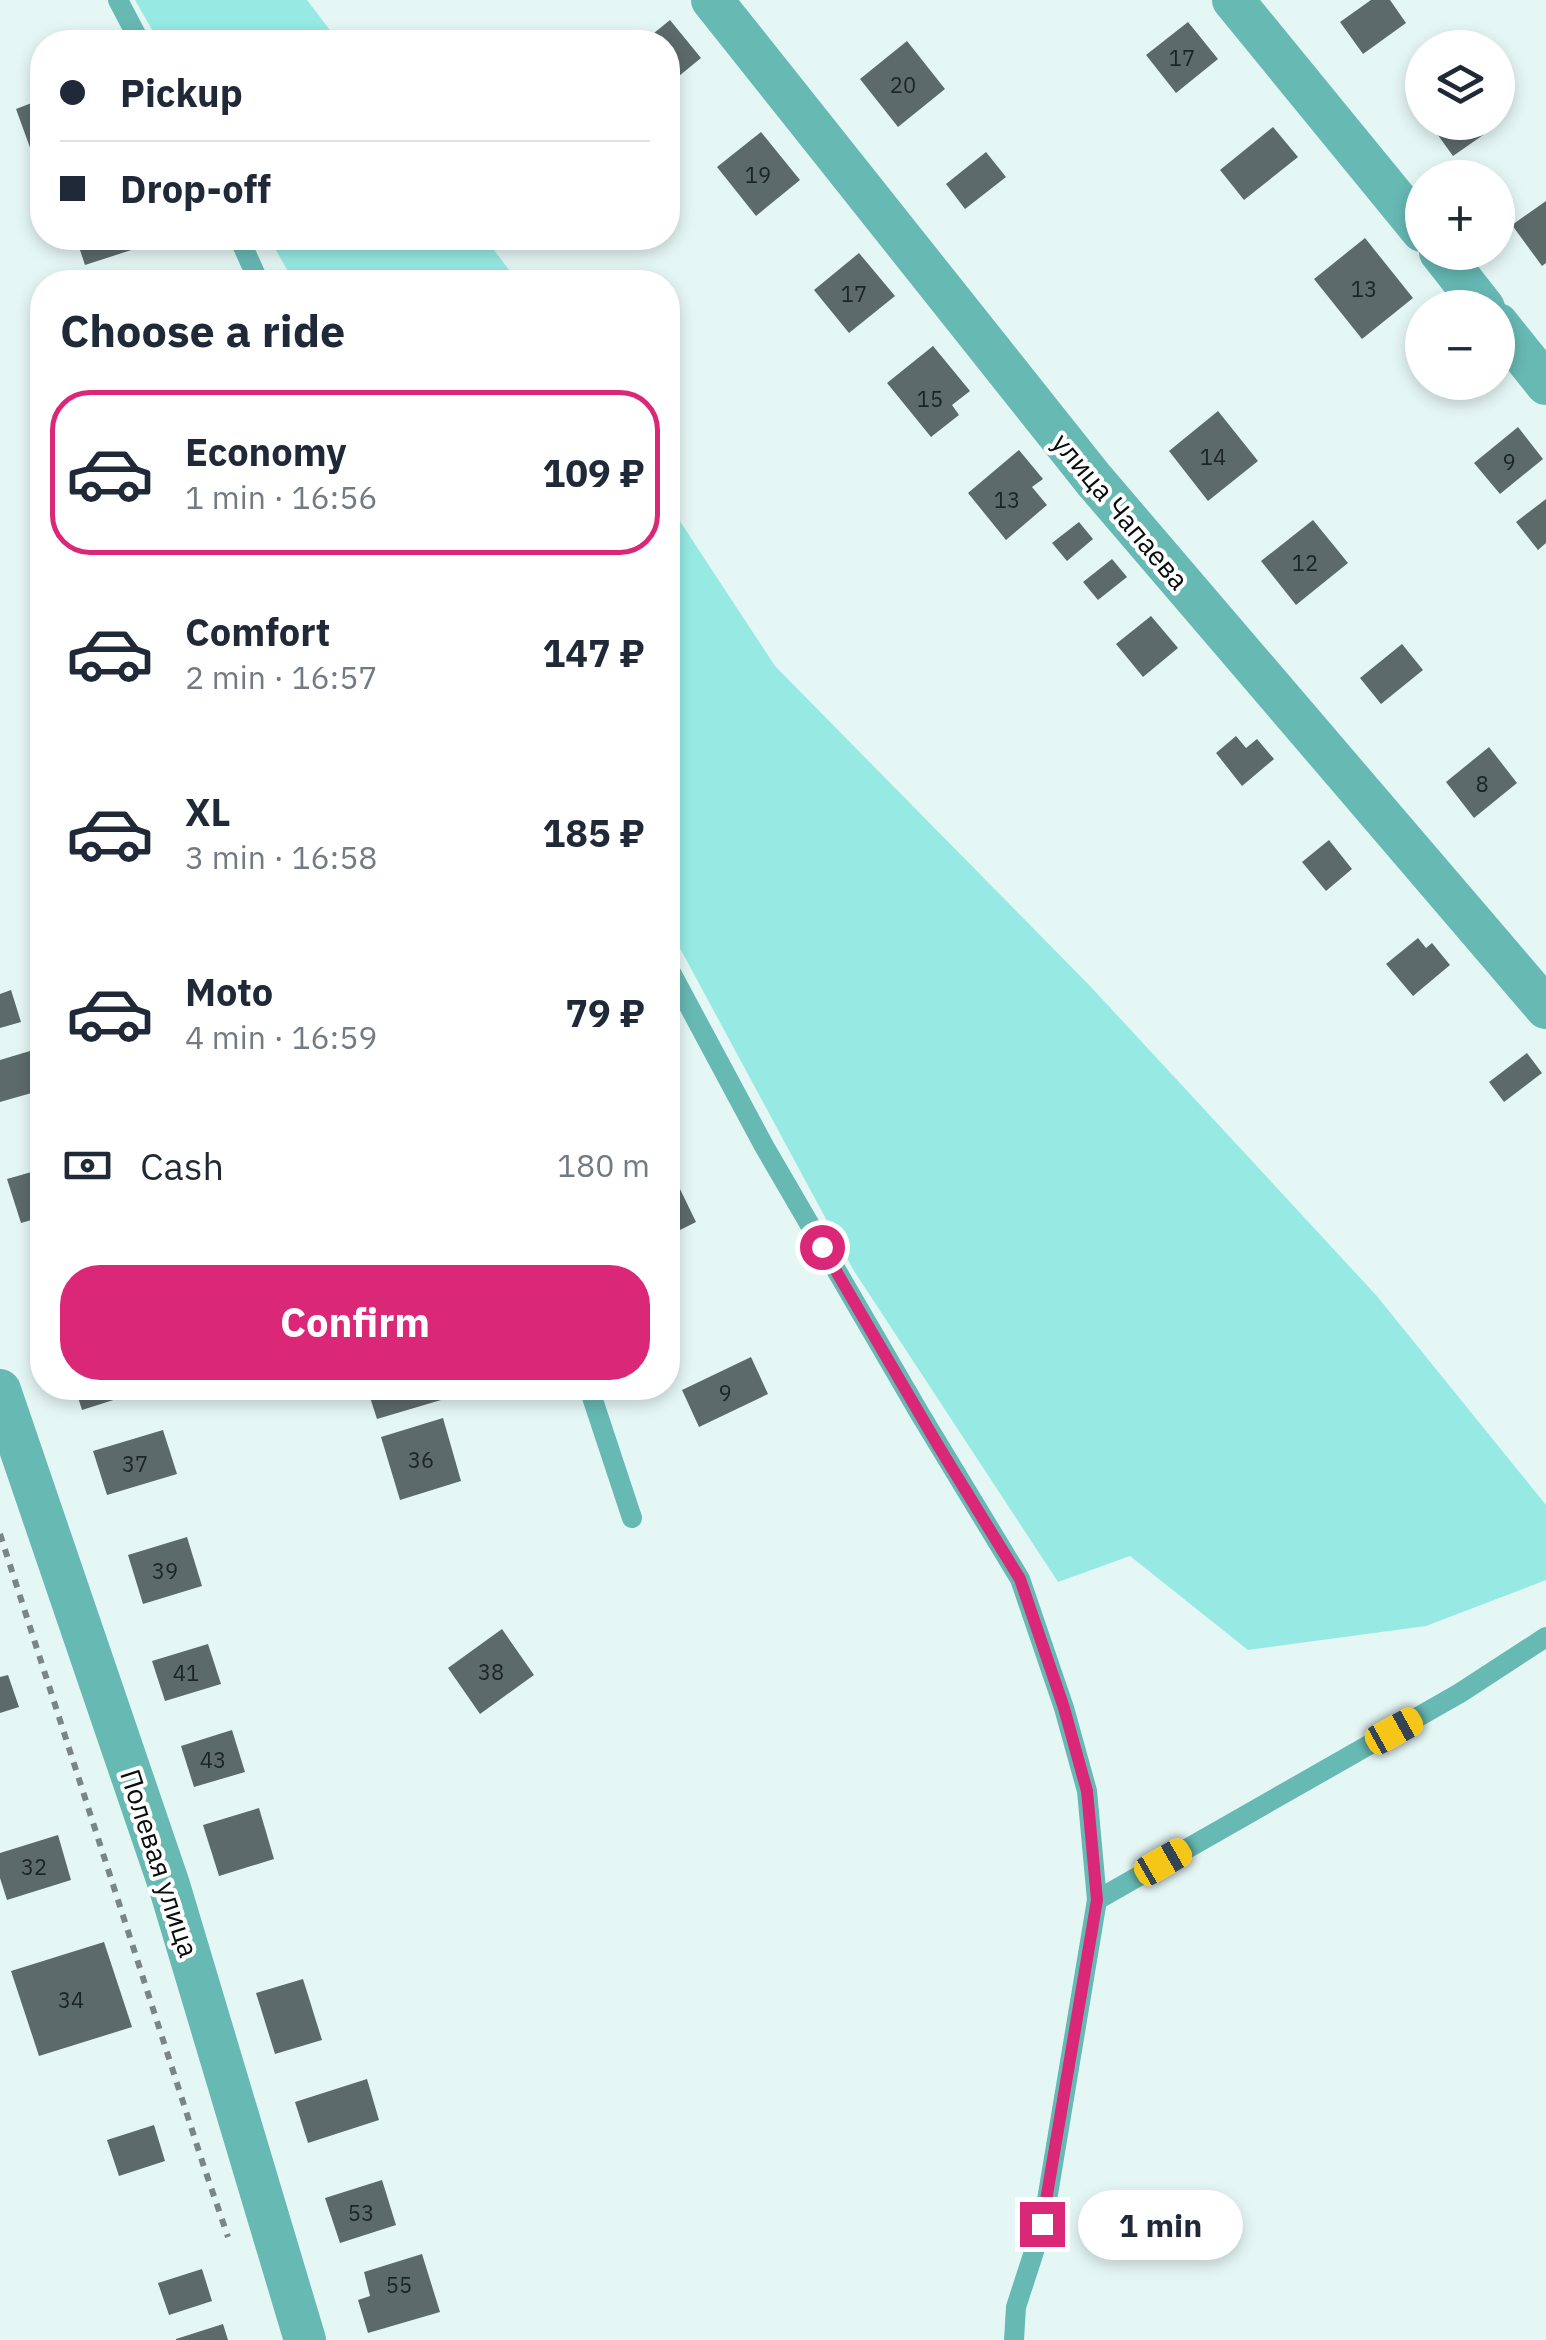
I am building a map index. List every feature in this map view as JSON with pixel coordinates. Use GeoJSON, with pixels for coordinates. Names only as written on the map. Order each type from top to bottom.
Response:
{"type":"FeatureCollection","features":[{"type":"Feature","properties":{"kind":"street","name":"улица Чапаева"},"geometry":{"type":"LineString","coordinates":[[712,0],[1094,480],[1546,1008]]}},
{"type":"Feature","properties":{"kind":"street"},"geometry":{"type":"LineString","coordinates":[[1233,0],[1405,210]]}},
{"type":"Feature","properties":{"kind":"street"},"geometry":{"type":"LineString","coordinates":[[1454,270],[1470,290]]}},
{"type":"Feature","properties":{"kind":"street"},"geometry":{"type":"LineString","coordinates":[[1515,345],[1546,384]]}},
{"type":"Feature","properties":{"kind":"street","name":"Полевая улица"},"geometry":{"type":"LineString","coordinates":[[0,1390],[169,1885],[306,2340]]}},
{"type":"Feature","properties":{"kind":"lane"},"geometry":{"type":"LineString","coordinates":[[118,0],[134,30]]}},
{"type":"Feature","properties":{"kind":"lane"},"geometry":{"type":"LineString","coordinates":[[680,989],[764,1146],[1020,1579],[1064,1708],[1087,1791],[1097,1900],[1042,2224],[1016,2307],[1014,2340]]}},
{"type":"Feature","properties":{"kind":"lane"},"geometry":{"type":"LineString","coordinates":[[593,1400],[632,1518]]}},
{"type":"Feature","properties":{"kind":"lane"},"geometry":{"type":"LineString","coordinates":[[1097,1900],[1460,1693],[1546,1638]]}},
{"type":"Feature","properties":{"kind":"path"},"geometry":{"type":"LineString","coordinates":[[0,1534],[234,2252]]}},
{"type":"Feature","properties":{"kind":"shaded area"},"geometry":{"type":"Polygon","coordinates":[[[135,0],[307,0],[330,30],[152,30],[135,0]]]}},
{"type":"Feature","properties":{"kind":"shaded area"},"geometry":{"type":"Polygon","coordinates":[[[276,250],[494,250],[509,270],[287,270],[276,250]]]}},
{"type":"Feature","properties":{"kind":"shaded area"},"geometry":{"type":"Polygon","coordinates":[[[680,521],[775,666],[1091,987],[1376,1295],[1546,1505],[1546,1580],[1426,1626],[1248,1650],[1130,1556],[1058,1582],[854,1271],[680,948],[680,521]]]}},
{"type":"Feature","properties":{"kind":"building"},"geometry":{"type":"Polygon","coordinates":[[[1371,0],[1390,0],[1406,23],[1363,54],[1340,22],[1371,0]]]}},
{"type":"Feature","properties":{"kind":"building"},"geometry":{"type":"Polygon","coordinates":[[[670,20],[678,30],[658,30],[670,20]]]}},
{"type":"Feature","properties":{"kind":"building"},"geometry":{"type":"Polygon","coordinates":[[[1188,22],[1218,59],[1176,93],[1146,55],[1188,22]]]}},
{"type":"Feature","properties":{"kind":"building"},"geometry":{"type":"Polygon","coordinates":[[[680,32],[701,58],[680,75],[680,32]]]}},
{"type":"Feature","properties":{"kind":"building"},"geometry":{"type":"Polygon","coordinates":[[[907,41],[945,89],[898,127],[860,79],[907,41]]]}},
{"type":"Feature","properties":{"kind":"building"},"geometry":{"type":"Polygon","coordinates":[[[30,104],[30,148],[16,109],[30,104]]]}},
{"type":"Feature","properties":{"kind":"building"},"geometry":{"type":"Polygon","coordinates":[[[1273,127],[1298,157],[1244,200],[1220,170],[1273,127]]]}},
{"type":"Feature","properties":{"kind":"building"},"geometry":{"type":"Polygon","coordinates":[[[761,132],[800,180],[756,216],[717,167],[761,132]]]}},
{"type":"Feature","properties":{"kind":"building"},"geometry":{"type":"Polygon","coordinates":[[[1441,140],[1476,140],[1453,156],[1441,140]]]}},
{"type":"Feature","properties":{"kind":"building"},"geometry":{"type":"Polygon","coordinates":[[[986,152],[1006,177],[965,209],[946,184],[986,152]]]}},
{"type":"Feature","properties":{"kind":"building"},"geometry":{"type":"Polygon","coordinates":[[[1546,201],[1546,263],[1542,266],[1515,229],[1515,223],[1546,201]]]}},
{"type":"Feature","properties":{"kind":"building"},"geometry":{"type":"Polygon","coordinates":[[[1365,238],[1407,290],[1405,304],[1362,339],[1314,279],[1365,238]]]}},
{"type":"Feature","properties":{"kind":"building"},"geometry":{"type":"Polygon","coordinates":[[[80,250],[131,250],[85,265],[80,250]]]}},
{"type":"Feature","properties":{"kind":"building"},"geometry":{"type":"Polygon","coordinates":[[[859,253],[895,296],[849,333],[814,290],[859,253]]]}},
{"type":"Feature","properties":{"kind":"building"},"geometry":{"type":"Polygon","coordinates":[[[933,346],[970,391],[952,405],[959,415],[931,437],[887,383],[933,346]]]}},
{"type":"Feature","properties":{"kind":"building"},"geometry":{"type":"Polygon","coordinates":[[[1218,411],[1258,461],[1208,501],[1169,451],[1218,411]]]}},
{"type":"Feature","properties":{"kind":"building"},"geometry":{"type":"Polygon","coordinates":[[[1518,427],[1543,459],[1500,494],[1474,463],[1518,427]]]}},
{"type":"Feature","properties":{"kind":"building"},"geometry":{"type":"Polygon","coordinates":[[[1019,450],[1043,479],[1032,487],[1047,505],[1006,540],[968,493],[1019,450]]]}},
{"type":"Feature","properties":{"kind":"building"},"geometry":{"type":"Polygon","coordinates":[[[1546,499],[1546,543],[1538,550],[1516,522],[1546,499]]]}},
{"type":"Feature","properties":{"kind":"building"},"geometry":{"type":"Polygon","coordinates":[[[1313,520],[1348,563],[1296,605],[1261,561],[1313,520]]]}},
{"type":"Feature","properties":{"kind":"building"},"geometry":{"type":"Polygon","coordinates":[[[1079,522],[1093,539],[1067,561],[1052,543],[1079,522]]]}},
{"type":"Feature","properties":{"kind":"building"},"geometry":{"type":"Polygon","coordinates":[[[1112,559],[1127,577],[1098,600],[1083,582],[1112,559]]]}},
{"type":"Feature","properties":{"kind":"building"},"geometry":{"type":"Polygon","coordinates":[[[1151,616],[1178,648],[1143,677],[1116,644],[1151,616]]]}},
{"type":"Feature","properties":{"kind":"building"},"geometry":{"type":"Polygon","coordinates":[[[1402,644],[1423,670],[1381,704],[1360,678],[1402,644]]]}},
{"type":"Feature","properties":{"kind":"building"},"geometry":{"type":"Polygon","coordinates":[[[1236,736],[1246,748],[1257,739],[1274,759],[1242,786],[1216,753],[1236,736]]]}},
{"type":"Feature","properties":{"kind":"building"},"geometry":{"type":"Polygon","coordinates":[[[1489,747],[1517,783],[1474,818],[1446,782],[1489,747]]]}},
{"type":"Feature","properties":{"kind":"building"},"geometry":{"type":"Polygon","coordinates":[[[1329,840],[1352,869],[1326,891],[1302,862],[1329,840]]]}},
{"type":"Feature","properties":{"kind":"building"},"geometry":{"type":"Polygon","coordinates":[[[1418,938],[1426,948],[1432,943],[1450,965],[1413,996],[1386,964],[1418,938]]]}},
{"type":"Feature","properties":{"kind":"building"},"geometry":{"type":"Polygon","coordinates":[[[11,990],[21,1022],[0,1028],[0,994],[11,990]]]}},
{"type":"Feature","properties":{"kind":"building"},"geometry":{"type":"Polygon","coordinates":[[[30,1051],[30,1093],[0,1102],[0,1060],[30,1051]]]}},
{"type":"Feature","properties":{"kind":"building"},"geometry":{"type":"Polygon","coordinates":[[[1527,1053],[1542,1073],[1504,1102],[1489,1082],[1527,1053]]]}},
{"type":"Feature","properties":{"kind":"building"},"geometry":{"type":"Polygon","coordinates":[[[30,1172],[30,1220],[21,1223],[7,1179],[30,1172]]]}},
{"type":"Feature","properties":{"kind":"building"},"geometry":{"type":"Polygon","coordinates":[[[680,1189],[696,1222],[680,1230],[680,1189]]]}},
{"type":"Feature","properties":{"kind":"building"},"geometry":{"type":"Polygon","coordinates":[[[751,1357],[768,1394],[699,1427],[682,1390],[751,1357]]]}},
{"type":"Feature","properties":{"kind":"building"},"geometry":{"type":"Polygon","coordinates":[[[79,1400],[113,1400],[82,1410],[79,1400]]]}},
{"type":"Feature","properties":{"kind":"building"},"geometry":{"type":"Polygon","coordinates":[[[371,1400],[441,1400],[377,1419],[371,1400]]]}},
{"type":"Feature","properties":{"kind":"building"},"geometry":{"type":"Polygon","coordinates":[[[443,1418],[461,1481],[400,1500],[381,1437],[443,1418]]]}},
{"type":"Feature","properties":{"kind":"building"},"geometry":{"type":"Polygon","coordinates":[[[163,1430],[177,1474],[107,1495],[93,1451],[163,1430]]]}},
{"type":"Feature","properties":{"kind":"building"},"geometry":{"type":"Polygon","coordinates":[[[187,1537],[202,1586],[143,1604],[128,1555],[187,1537]]]}},
{"type":"Feature","properties":{"kind":"building"},"geometry":{"type":"Polygon","coordinates":[[[502,1629],[534,1675],[480,1714],[448,1668],[502,1629]]]}},
{"type":"Feature","properties":{"kind":"building"},"geometry":{"type":"Polygon","coordinates":[[[208,1644],[221,1684],[165,1701],[152,1661],[208,1644]]]}},
{"type":"Feature","properties":{"kind":"building"},"geometry":{"type":"Polygon","coordinates":[[[8,1675],[19,1707],[0,1713],[0,1677],[8,1675]]]}},
{"type":"Feature","properties":{"kind":"building"},"geometry":{"type":"Polygon","coordinates":[[[232,1730],[245,1772],[194,1787],[181,1746],[232,1730]]]}},
{"type":"Feature","properties":{"kind":"building"},"geometry":{"type":"Polygon","coordinates":[[[259,1808],[274,1859],[219,1876],[203,1825],[259,1808]]]}},
{"type":"Feature","properties":{"kind":"building"},"geometry":{"type":"Polygon","coordinates":[[[58,1835],[71,1880],[7,1900],[0,1878],[0,1853],[58,1835]]]}},
{"type":"Feature","properties":{"kind":"building"},"geometry":{"type":"Polygon","coordinates":[[[104,1942],[132,2027],[39,2056],[11,1971],[104,1942]]]}},
{"type":"Feature","properties":{"kind":"building"},"geometry":{"type":"Polygon","coordinates":[[[303,1979],[322,2040],[275,2054],[256,1993],[303,1979]]]}},
{"type":"Feature","properties":{"kind":"building"},"geometry":{"type":"Polygon","coordinates":[[[367,2079],[379,2120],[308,2143],[295,2102],[367,2079]]]}},
{"type":"Feature","properties":{"kind":"building"},"geometry":{"type":"Polygon","coordinates":[[[154,2125],[165,2161],[119,2176],[107,2140],[154,2125]]]}},
{"type":"Feature","properties":{"kind":"building"},"geometry":{"type":"Polygon","coordinates":[[[382,2180],[396,2225],[340,2243],[325,2198],[382,2180]]]}},
{"type":"Feature","properties":{"kind":"building"},"geometry":{"type":"Polygon","coordinates":[[[422,2254],[440,2312],[368,2333],[358,2300],[370,2296],[364,2272],[422,2254]]]}},
{"type":"Feature","properties":{"kind":"building"},"geometry":{"type":"Polygon","coordinates":[[[202,2269],[212,2301],[169,2315],[158,2283],[202,2269]]]}},
{"type":"Feature","properties":{"kind":"building"},"geometry":{"type":"Polygon","coordinates":[[[223,2324],[228,2340],[176,2340],[176,2339],[223,2324]]]}},
{"type":"Feature","properties":{"kind":"route"},"geometry":{"type":"LineString","coordinates":[[822,1247],[1020,1579],[1064,1708],[1087,1791],[1097,1900],[1042,2224]]}}]}
